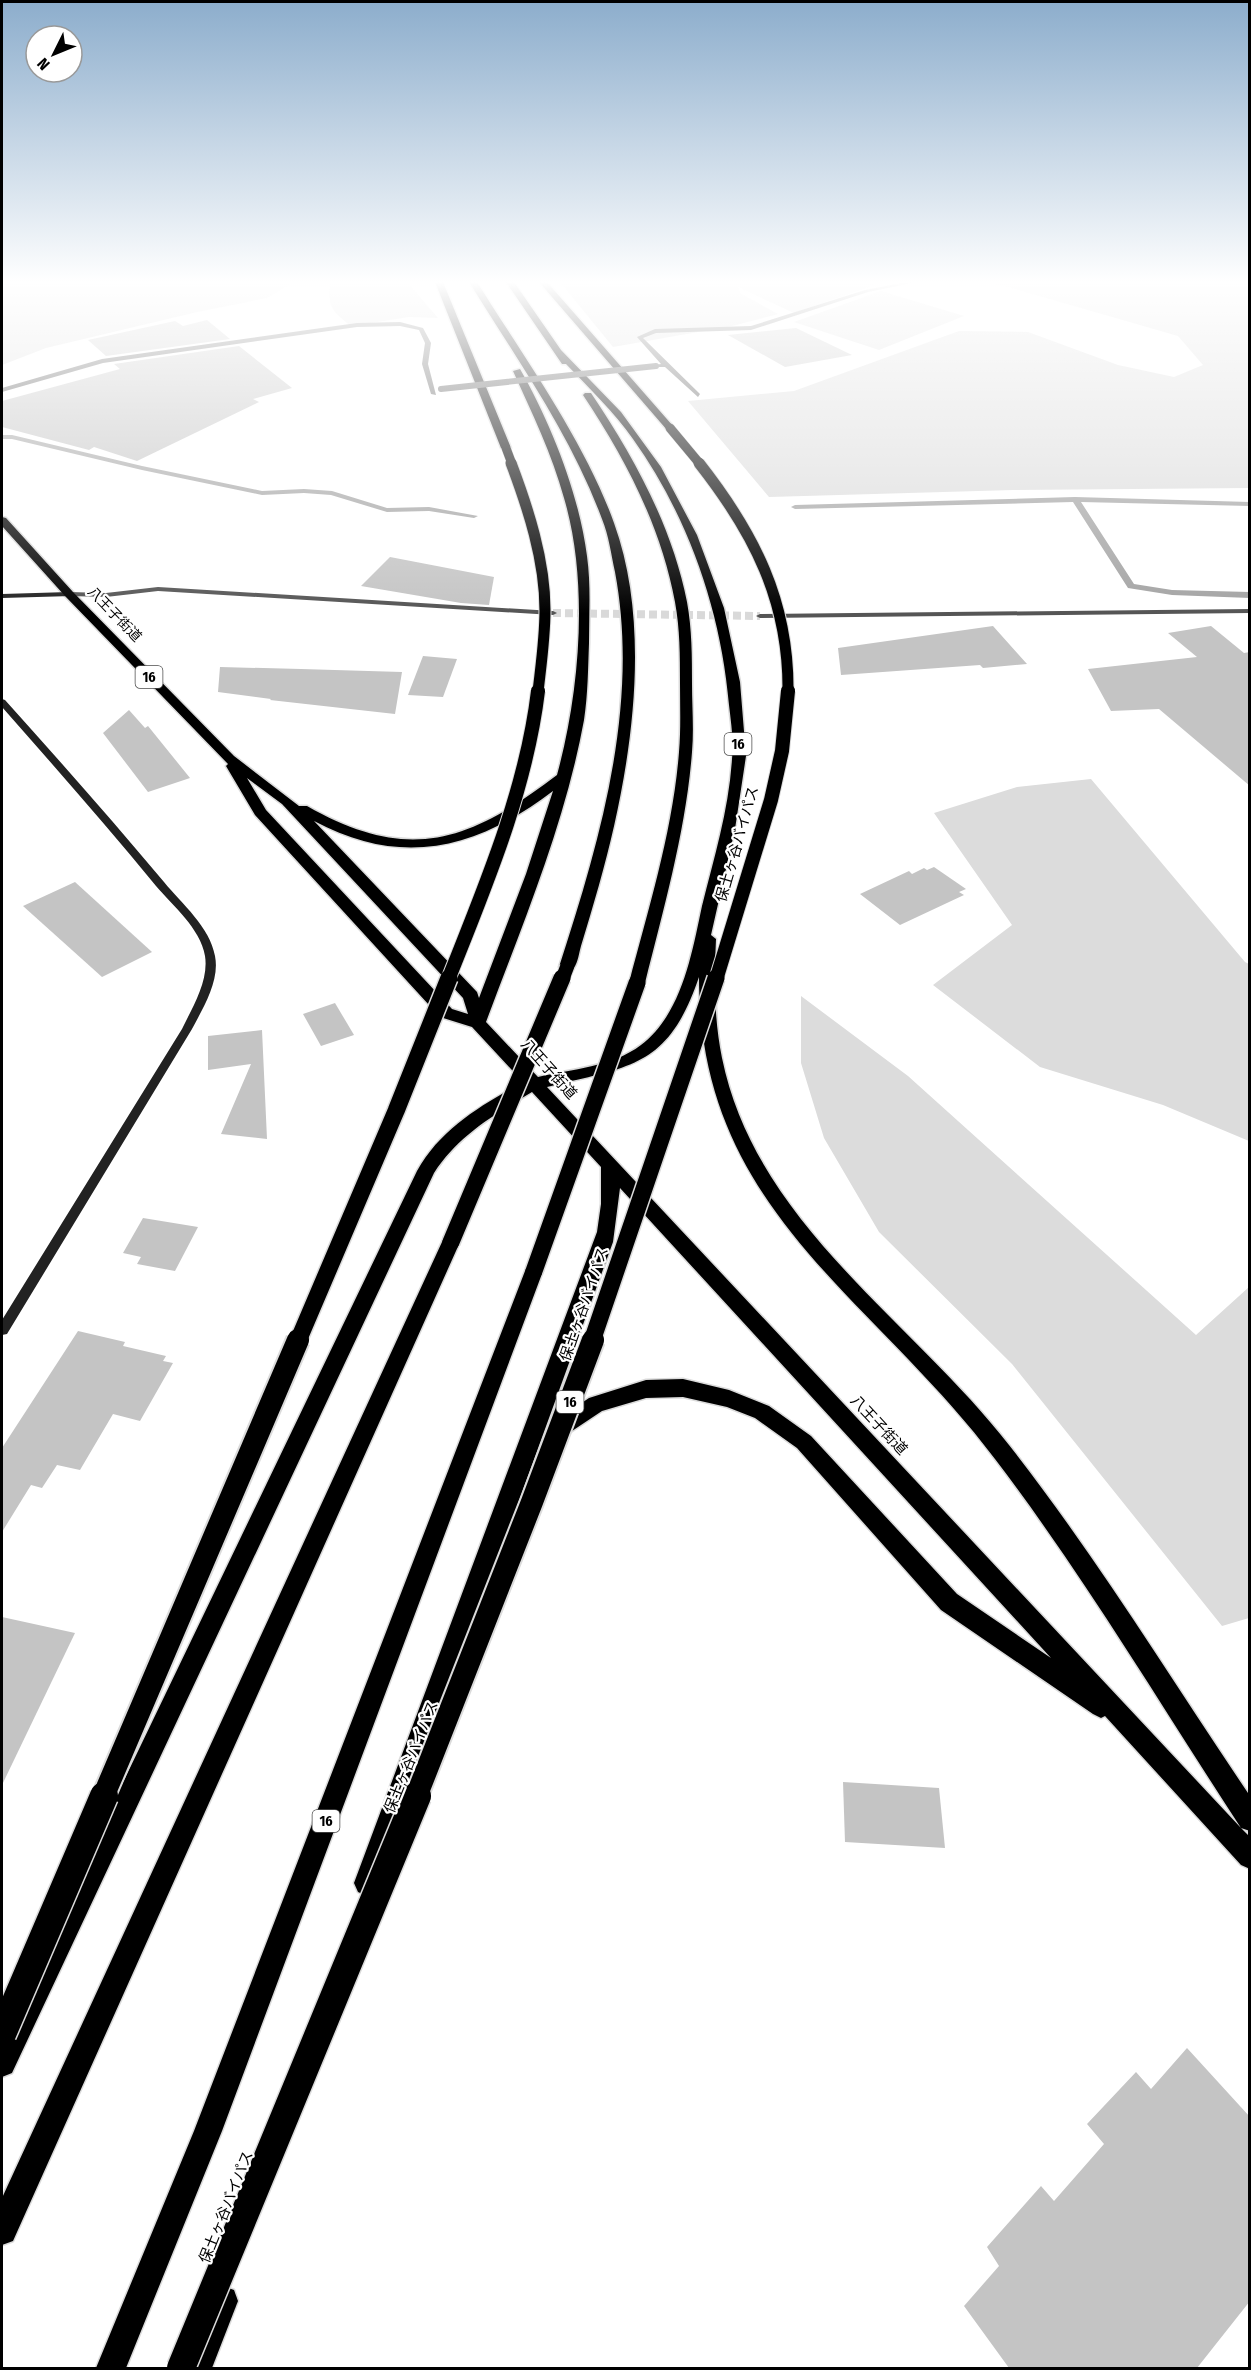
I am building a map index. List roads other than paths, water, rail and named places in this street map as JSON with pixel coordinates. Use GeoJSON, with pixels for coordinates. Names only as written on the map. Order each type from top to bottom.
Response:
{"type":"FeatureCollection","features":[{"type":"Feature","properties":{"kind":"highway"},"geometry":{"type":"LineString","coordinates":[[2,2034],[396,1111],[492,869],[533,730],[544,641],[544,607],[537,548],[523,494],[484,393]]}},
{"type":"Feature","properties":{"kind":"highway"},"geometry":{"type":"LineString","coordinates":[[478,1023],[529,885],[563,777],[577,719],[581,673],[584,583],[580,544],[561,470],[527,393]]}},
{"type":"Feature","properties":{"kind":"highway"},"geometry":{"type":"LineString","coordinates":[[2,2230],[451,1242],[567,967],[590,896],[606,834],[624,741],[628,687],[624,593],[614,539],[597,494],[568,437],[541,393]]}},
{"type":"Feature","properties":{"kind":"highway","name":"16"},"geometry":{"type":"LineString","coordinates":[[111,2368],[208,2132],[534,1271],[637,983],[667,863],[685,759],[685,634],[679,594],[666,546],[646,494],[614,434],[586,393]]}},
{"type":"Feature","properties":{"kind":"highway","name":"16"},"geometry":{"type":"LineString","coordinates":[[2,2063],[438,1150],[455,1133],[483,1112],[534,1084],[588,1073],[627,1060],[656,1043],[673,1023],[684,996],[710,907],[728,830],[739,758],[735,684],[730,648],[714,593],[670,491],[636,437],[599,393]]}},
{"type":"Feature","properties":{"kind":"highway","name":"保土ヶ谷バイパス"},"geometry":{"type":"LineString","coordinates":[[181,2368],[447,1721],[580,1376],[727,949],[766,819],[787,722],[788,681],[783,622],[769,575],[746,526],[717,484],[639,393]]}},
{"type":"Feature","properties":{"kind":"highway","name":"八王子街道"},"geometry":{"type":"LineString","coordinates":[[2,520],[69,594],[229,759],[287,801],[471,996],[478,1023],[1250,1856]]}},
{"type":"Feature","properties":{"kind":"highway","name":"八王子街道"},"geometry":{"type":"LineString","coordinates":[[229,759],[260,812],[446,1013],[478,1023]]}},
{"type":"Feature","properties":{"kind":"highway"},"geometry":{"type":"LineString","coordinates":[[287,801],[337,828],[369,839],[404,843],[445,840],[484,830],[526,806],[563,777]]}},
{"type":"Feature","properties":{"kind":"highway","name":"16"},"geometry":{"type":"LineString","coordinates":[[710,907],[706,984],[711,1041],[718,1076],[728,1108],[767,1187],[803,1237],[848,1287],[959,1400],[1012,1464],[1250,1819]]}},
{"type":"Feature","properties":{"kind":"highway","name":"16"},"geometry":{"type":"LineString","coordinates":[[197,2368],[254,2218],[357,1910],[604,1242],[612,1201],[610,1166]]}},
{"type":"Feature","properties":{"kind":"highway","name":"16"},"geometry":{"type":"LineString","coordinates":[[519,1474],[554,1433],[596,1404],[646,1389],[683,1388],[729,1399],[762,1412],[804,1442],[949,1602],[1127,1724]]}},
{"type":"Feature","properties":{"kind":"street"},"geometry":{"type":"LineString","coordinates":[[2,596],[106,595],[158,589],[553,613]]}},
{"type":"Feature","properties":{"kind":"street"},"geometry":{"type":"LineString","coordinates":[[759,616],[1250,611]]}},
{"type":"Feature","properties":{"kind":"street"},"geometry":{"type":"LineString","coordinates":[[2,702],[125,841],[180,908],[205,940],[210,958],[204,996],[187,1029],[2,1330]]}},
{"type":"Feature","properties":{"kind":"waterway"},"geometry":{"type":"LineString","coordinates":[[2,437],[12,437],[142,468],[262,493],[304,491],[332,493],[387,510],[429,509],[474,516]]}},
{"type":"Feature","properties":{"kind":"waterway"},"geometry":{"type":"LineString","coordinates":[[795,507],[909,502],[1076,500]]}},
{"type":"Feature","properties":{"kind":"waterway"},"geometry":{"type":"LineString","coordinates":[[1076,500],[1250,504]]}},
{"type":"Feature","properties":{"kind":"waterway"},"geometry":{"type":"LineString","coordinates":[[1076,500],[1131,586],[1172,593],[1250,595]]}},
{"type":"Feature","properties":{"kind":"tunnel"},"geometry":{"type":"LineString","coordinates":[[553,613],[760,616]]}}]}
